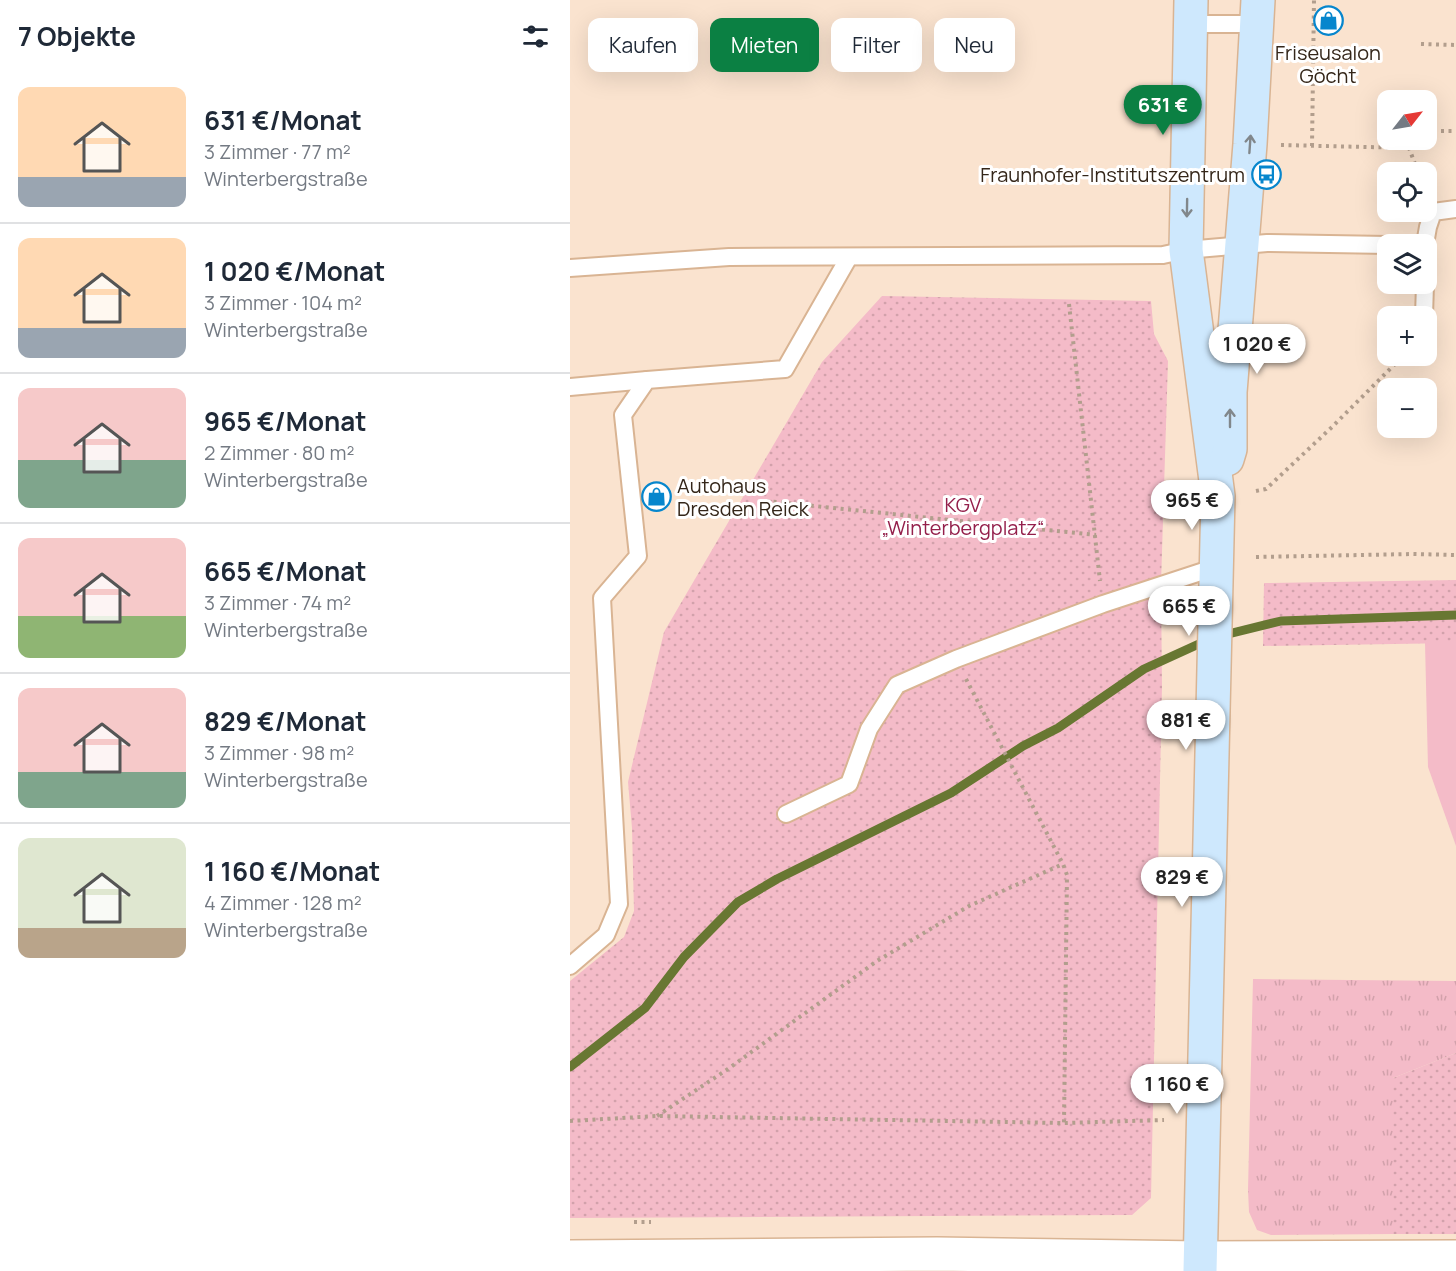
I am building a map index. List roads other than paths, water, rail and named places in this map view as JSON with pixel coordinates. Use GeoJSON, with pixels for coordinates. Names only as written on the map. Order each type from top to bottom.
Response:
{"type":"FeatureCollection","features":[{"type":"Feature","properties":{"kind":"main road"},"geometry":{"type":"LineString","coordinates":[[1191,12],[1186,250],[1218,496],[1200,1265]]}},
{"type":"Feature","properties":{"kind":"main road"},"geometry":{"type":"LineString","coordinates":[[1218,496],[1230,449],[1230,392],[1250,144],[1257,12]]}},
{"type":"Feature","properties":{"kind":"street"},"geometry":{"type":"LineString","coordinates":[[570,1257],[636,1263],[937,1254],[1200,1265],[1456,1257]]}},
{"type":"Feature","properties":{"kind":"lane"},"geometry":{"type":"LineString","coordinates":[[1191,12],[1257,12]]}},
{"type":"Feature","properties":{"kind":"lane"},"geometry":{"type":"LineString","coordinates":[[1427,234],[1433,212],[1456,209]]}},
{"type":"Feature","properties":{"kind":"lane"},"geometry":{"type":"LineString","coordinates":[[570,268],[729,257],[1163,255],[1241,244],[1377,245]]}},
{"type":"Feature","properties":{"kind":"lane"},"geometry":{"type":"LineString","coordinates":[[570,387],[785,369],[849,257]]}},
{"type":"Feature","properties":{"kind":"lane"},"geometry":{"type":"LineString","coordinates":[[570,966],[606,935],[619,904],[602,598],[638,556],[623,415],[647,380]]}},
{"type":"Feature","properties":{"kind":"lane"},"geometry":{"type":"LineString","coordinates":[[786,814],[849,784],[869,729],[897,685],[956,659],[1103,604],[1216,567]]}},
{"type":"Feature","properties":{"kind":"waterway"},"geometry":{"type":"LineString","coordinates":[[570,1067],[645,1008],[684,957],[738,902],[777,879],[951,793],[1023,746],[1058,728],[1144,669],[1212,638],[1281,621],[1456,615]]}},
{"type":"Feature","properties":{"kind":"place","name":"Friseusalon Göcht"},"geometry":{"type":"Point","coordinates":[1328,21]}},
{"type":"Feature","properties":{"kind":"place","name":"Fraunhofer-Institutszentrum"},"geometry":{"type":"Point","coordinates":[1266,174]}},
{"type":"Feature","properties":{"kind":"place","name":"Autohaus Dresden Reick"},"geometry":{"type":"Point","coordinates":[656,497]}},
{"type":"Feature","properties":{"kind":"park label","name":"KGV „Winterbergplatz“"},"geometry":{"type":"Point","coordinates":[963,516]}}]}
